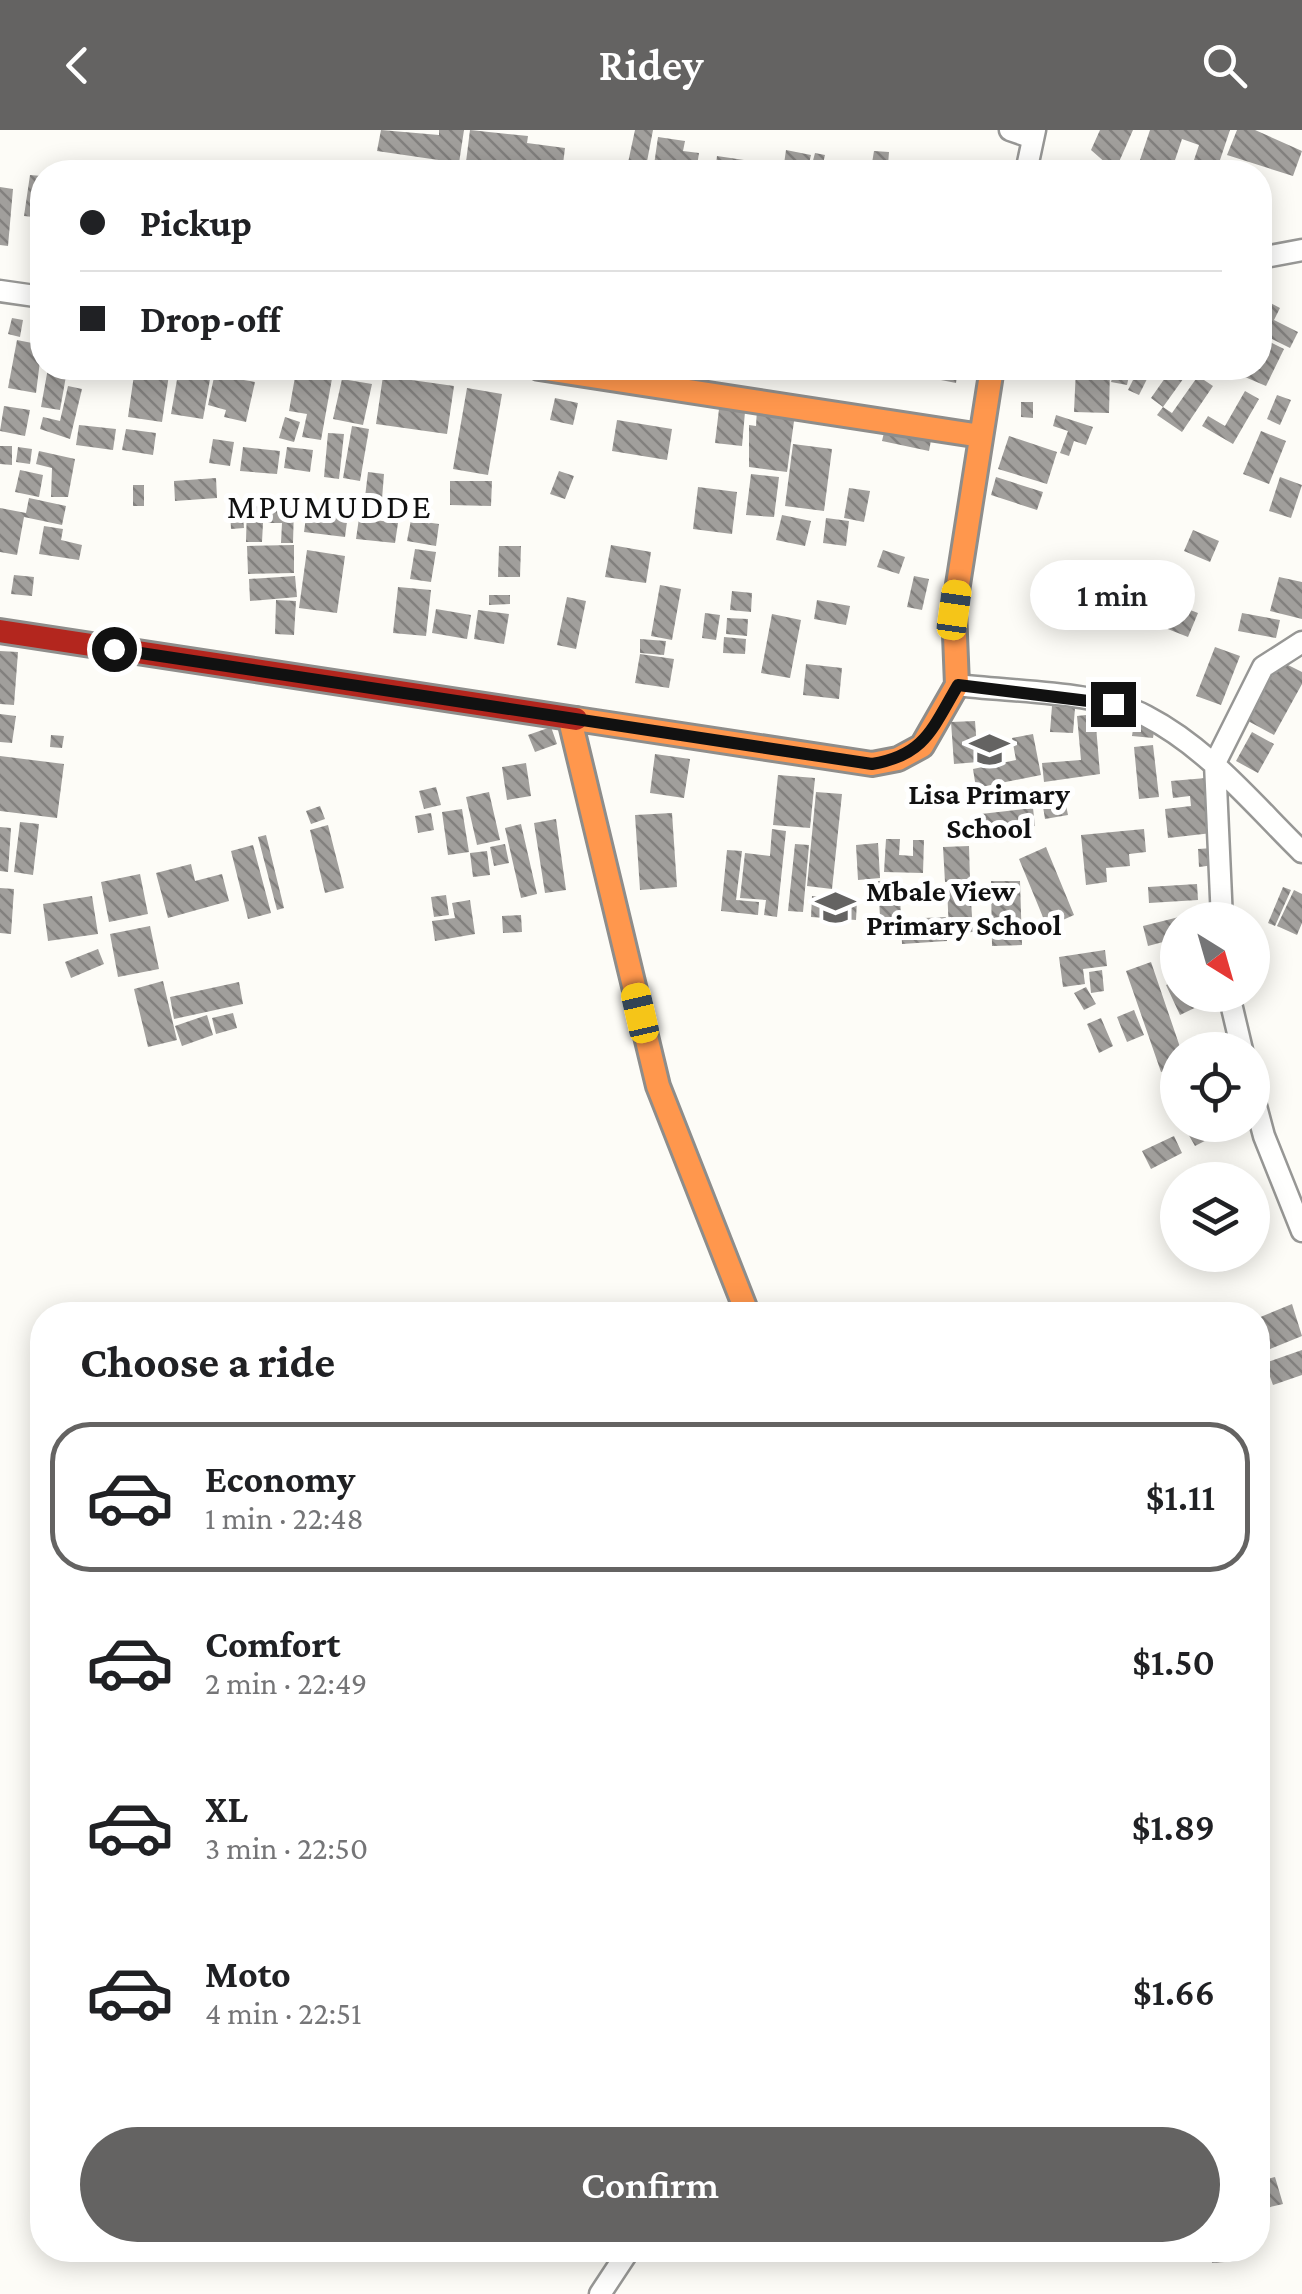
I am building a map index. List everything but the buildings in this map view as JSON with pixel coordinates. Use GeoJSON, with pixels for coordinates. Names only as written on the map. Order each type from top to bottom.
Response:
{"type":"FeatureCollection","features":[{"type":"Feature","properties":{"kind":"street"},"geometry":{"type":"LineString","coordinates":[[1010,130],[1034,134],[1029,160]]}},
{"type":"Feature","properties":{"kind":"street"},"geometry":{"type":"LineString","coordinates":[[1272,256],[1302,250]]}},
{"type":"Feature","properties":{"kind":"street"},"geometry":{"type":"LineString","coordinates":[[0,290],[30,296]]}},
{"type":"Feature","properties":{"kind":"street"},"geometry":{"type":"LineString","coordinates":[[617,380],[981,436]]}},
{"type":"Feature","properties":{"kind":"street"},"geometry":{"type":"LineString","coordinates":[[0,632],[872,764],[898,760],[922,746],[958,685],[954,610],[990,380]]}},
{"type":"Feature","properties":{"kind":"street"},"geometry":{"type":"LineString","coordinates":[[1221,902],[1215,763],[1263,667],[1302,642]]}},
{"type":"Feature","properties":{"kind":"street"},"geometry":{"type":"LineString","coordinates":[[958,685],[1113,704],[1146,716],[1215,763],[1302,852]]}},
{"type":"Feature","properties":{"kind":"street"},"geometry":{"type":"LineString","coordinates":[[570,720],[658,1086],[743,1302]]}},
{"type":"Feature","properties":{"kind":"street"},"geometry":{"type":"LineString","coordinates":[[1266,1142],[1302,1230]]}},
{"type":"Feature","properties":{"kind":"street"},"geometry":{"type":"LineString","coordinates":[[600,2294],[621,2262]]}},
{"type":"Feature","properties":{"kind":"traffic: slow"},"geometry":{"type":"LineString","coordinates":[[617,380],[981,436]]}},
{"type":"Feature","properties":{"kind":"traffic: slow"},"geometry":{"type":"LineString","coordinates":[[576,719],[872,764],[898,759],[922,746],[957,685],[954,610],[990,380]]}},
{"type":"Feature","properties":{"kind":"traffic: slow"},"geometry":{"type":"LineString","coordinates":[[570,720],[658,1086],[743,1302]]}},
{"type":"Feature","properties":{"kind":"traffic: jam"},"geometry":{"type":"LineString","coordinates":[[0,631],[576,719]]}},
{"type":"Feature","properties":{"kind":"place","name":"Lisa Primary School"},"geometry":{"type":"Point","coordinates":[989,749]}},
{"type":"Feature","properties":{"kind":"place","name":"Mbale View Primary School"},"geometry":{"type":"Point","coordinates":[836,907]}},
{"type":"Feature","properties":{"kind":"district","name":"MPUMUDDE"},"geometry":{"type":"Point","coordinates":[330,506]}},
{"type":"Feature","properties":{"kind":"route"},"geometry":{"type":"LineString","coordinates":[[114,649],[872,764],[898,760],[922,746],[958,685],[1113,704]]}}]}
